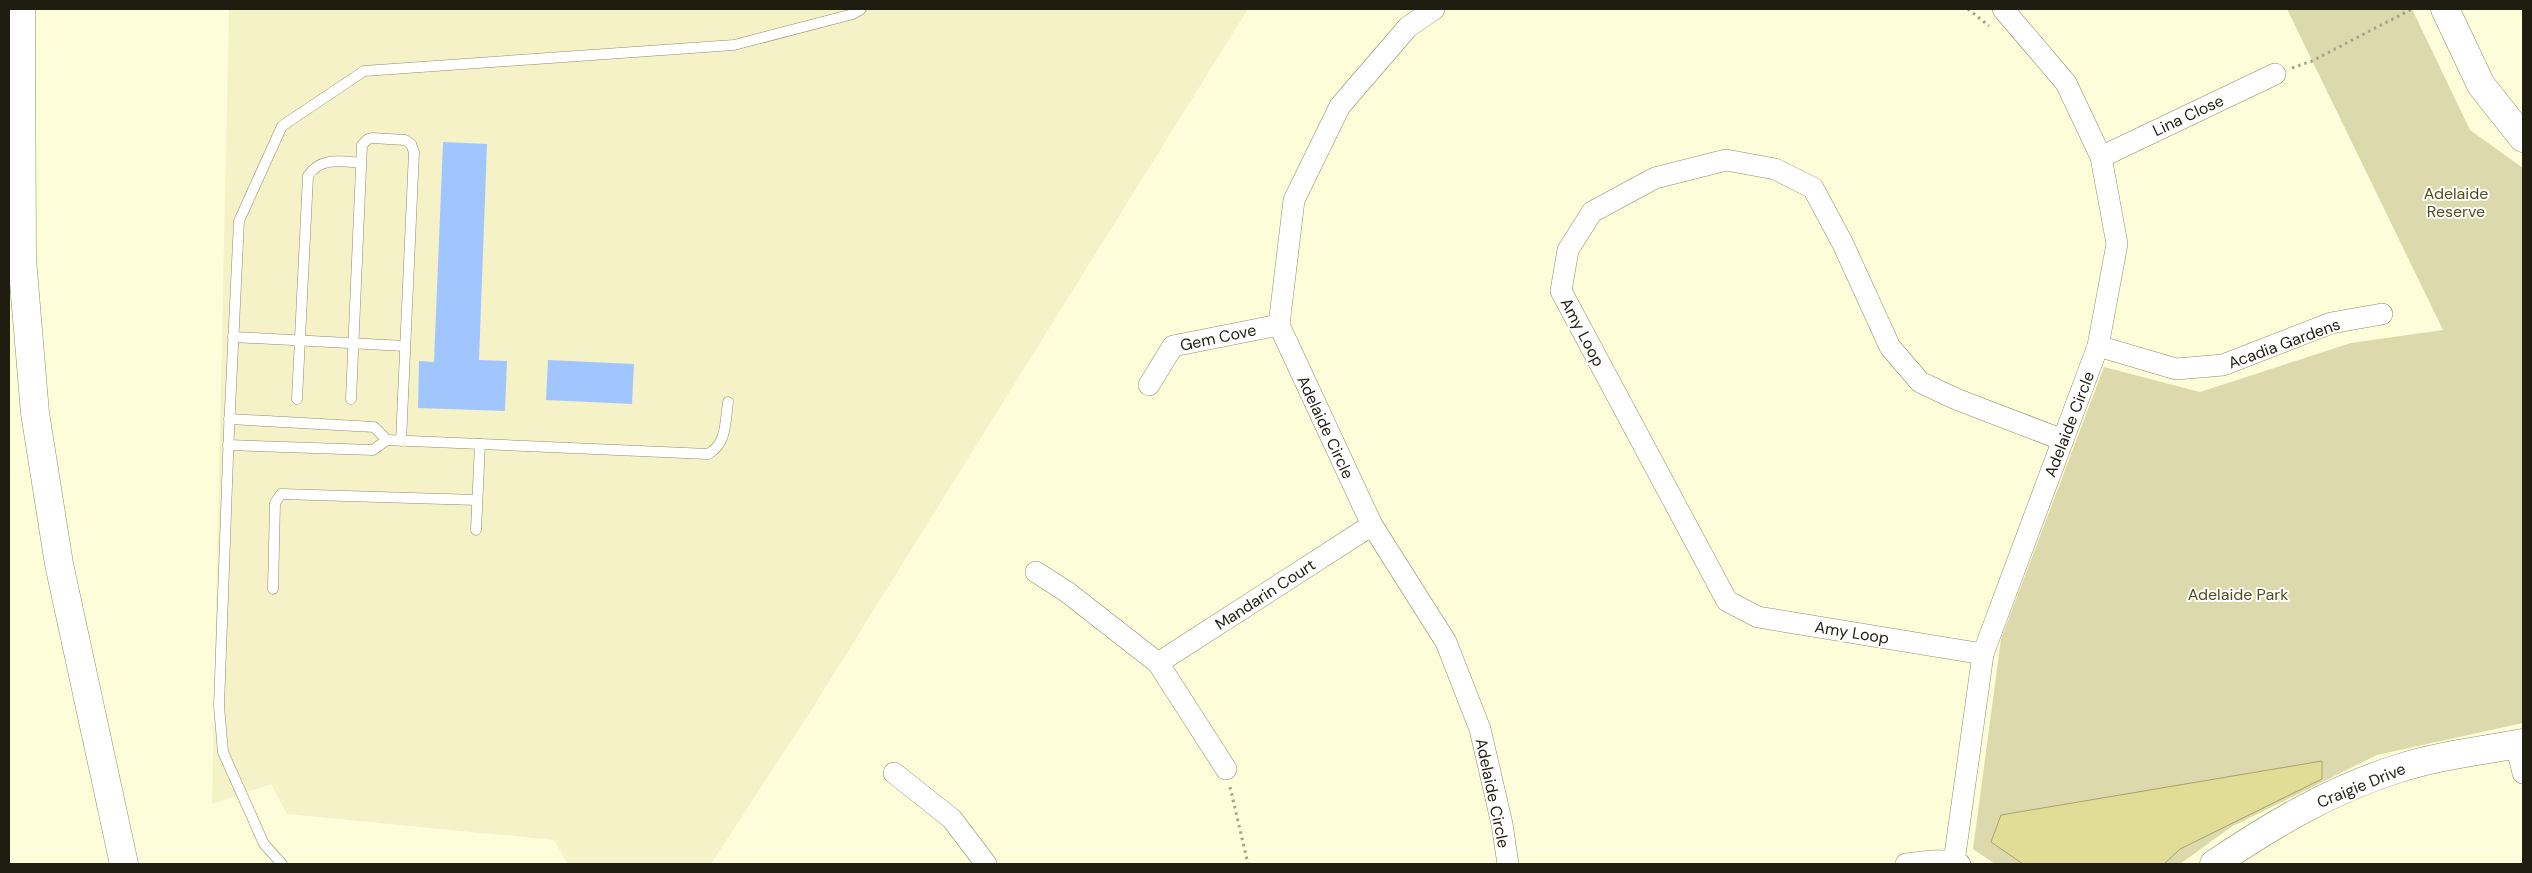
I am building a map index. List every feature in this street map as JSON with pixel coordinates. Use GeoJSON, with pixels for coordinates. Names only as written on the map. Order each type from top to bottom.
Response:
{"type":"FeatureCollection","features":[{"type":"Feature","properties":{"kind":"main road"},"geometry":{"type":"LineString","coordinates":[[21,9],[22,259],[35,413],[59,564],[124,864]]}},
{"type":"Feature","properties":{"kind":"main road"},"geometry":{"type":"LineString","coordinates":[[2445,9],[2481,85],[2523,138]]}},
{"type":"Feature","properties":{"kind":"main road","name":"Craigie Drive"},"geometry":{"type":"LineString","coordinates":[[2214,864],[2296,812],[2359,783],[2400,768],[2441,757],[2521,756]]}},
{"type":"Feature","properties":{"kind":"main road","name":"Craigie Drive"},"geometry":{"type":"LineString","coordinates":[[2244,864],[2305,826],[2370,796],[2521,756]]}},
{"type":"Feature","properties":{"kind":"street"},"geometry":{"type":"LineString","coordinates":[[1279,325],[1294,200],[1340,106],[1408,27],[1434,9]]}},
{"type":"Feature","properties":{"kind":"street","name":"Adelaide Circle"},"geometry":{"type":"LineString","coordinates":[[1957,863],[1983,654],[2098,346],[2117,244],[2101,157],[2066,83],[2003,9]]}},
{"type":"Feature","properties":{"kind":"street","name":"Lina Close"},"geometry":{"type":"LineString","coordinates":[[2101,157],[2275,74]]}},
{"type":"Feature","properties":{"kind":"street","name":"Amy Loop"},"geometry":{"type":"LineString","coordinates":[[1983,654],[1758,617],[1727,600],[1560,290],[1568,250],[1592,212],[1655,178],[1726,160],[1775,169],[1813,188],[1844,244],[1890,347],[1920,382],[1956,399],[2063,440]]}},
{"type":"Feature","properties":{"kind":"street","name":"Acadia Gardens"},"geometry":{"type":"LineString","coordinates":[[2098,346],[2176,369],[2223,365],[2331,323],[2382,314]]}},
{"type":"Feature","properties":{"kind":"street","name":"Gem Cove"},"geometry":{"type":"LineString","coordinates":[[1149,385],[1173,346],[1279,325]]}},
{"type":"Feature","properties":{"kind":"street","name":"Adelaide Circle"},"geometry":{"type":"LineString","coordinates":[[1279,325],[1372,525],[1446,642],[1480,729],[1502,824],[1508,864]]}},
{"type":"Feature","properties":{"kind":"street","name":"Mandarin Court"},"geometry":{"type":"LineString","coordinates":[[1158,662],[1372,525]]}},
{"type":"Feature","properties":{"kind":"street"},"geometry":{"type":"LineString","coordinates":[[1036,572],[1067,592],[1158,662],[1226,769]]}},
{"type":"Feature","properties":{"kind":"street"},"geometry":{"type":"LineString","coordinates":[[894,773],[952,819],[986,864]]}},
{"type":"Feature","properties":{"kind":"street"},"geometry":{"type":"LineString","coordinates":[[1906,864],[1957,863]]}},
{"type":"Feature","properties":{"kind":"lane"},"geometry":{"type":"LineString","coordinates":[[282,864],[264,844],[223,752],[219,706],[229,420],[239,221],[282,126],[364,71],[734,46],[853,14],[861,9]]}},
{"type":"Feature","properties":{"kind":"lane"},"geometry":{"type":"LineString","coordinates":[[351,399],[362,145],[368,139],[405,140],[414,148],[401,441]]}},
{"type":"Feature","properties":{"kind":"lane"},"geometry":{"type":"LineString","coordinates":[[297,399],[308,176],[318,165],[330,161],[361,163]]}},
{"type":"Feature","properties":{"kind":"lane"},"geometry":{"type":"LineString","coordinates":[[233,337],[405,346]]}},
{"type":"Feature","properties":{"kind":"lane"},"geometry":{"type":"LineString","coordinates":[[228,445],[373,450],[387,440],[708,454],[718,449],[722,442],[728,402]]}},
{"type":"Feature","properties":{"kind":"lane"},"geometry":{"type":"LineString","coordinates":[[229,420],[374,427],[387,440]]}},
{"type":"Feature","properties":{"kind":"lane"},"geometry":{"type":"LineString","coordinates":[[476,530],[480,444]]}},
{"type":"Feature","properties":{"kind":"lane"},"geometry":{"type":"LineString","coordinates":[[273,589],[275,503],[281,494],[477,500]]}},
{"type":"Feature","properties":{"kind":"path"},"geometry":{"type":"LineString","coordinates":[[2275,74],[2312,61],[2412,9]]}},
{"type":"Feature","properties":{"kind":"path"},"geometry":{"type":"LineString","coordinates":[[1226,769],[1248,864]]}},
{"type":"Feature","properties":{"kind":"shaded area"},"geometry":{"type":"Polygon","coordinates":[[[229,9],[1248,9],[812,709],[711,864],[568,864],[554,840],[287,814],[271,784],[212,804],[229,9]]]}},
{"type":"Feature","properties":{"kind":"shaded area"},"geometry":{"type":"Polygon","coordinates":[[[2322,761],[2322,779],[2180,849],[2164,864],[2023,864],[1991,842],[2001,815],[2322,761]]]}},
{"type":"Feature","properties":{"kind":"green space","name":"Adelaide Park"},"geometry":{"type":"Polygon","coordinates":[[[2287,9],[2412,9],[2470,130],[2523,168],[2523,723],[2377,755],[2231,827],[2180,864],[1995,864],[1973,849],[2001,639],[2104,367],[2200,392],[2351,343],[2443,330],[2287,9]]]}},
{"type":"Feature","properties":{"kind":"building"},"geometry":{"type":"Polygon","coordinates":[[[443,142],[487,144],[479,360],[507,361],[505,411],[418,408],[419,361],[434,362],[443,142]]]}},
{"type":"Feature","properties":{"kind":"building"},"geometry":{"type":"Polygon","coordinates":[[[548,360],[634,364],[632,404],[546,400],[548,360]]]}},
{"type":"Feature","properties":{"kind":"park label","name":"Adelaide Reserve"},"geometry":{"type":"Point","coordinates":[2456,202]}}]}
